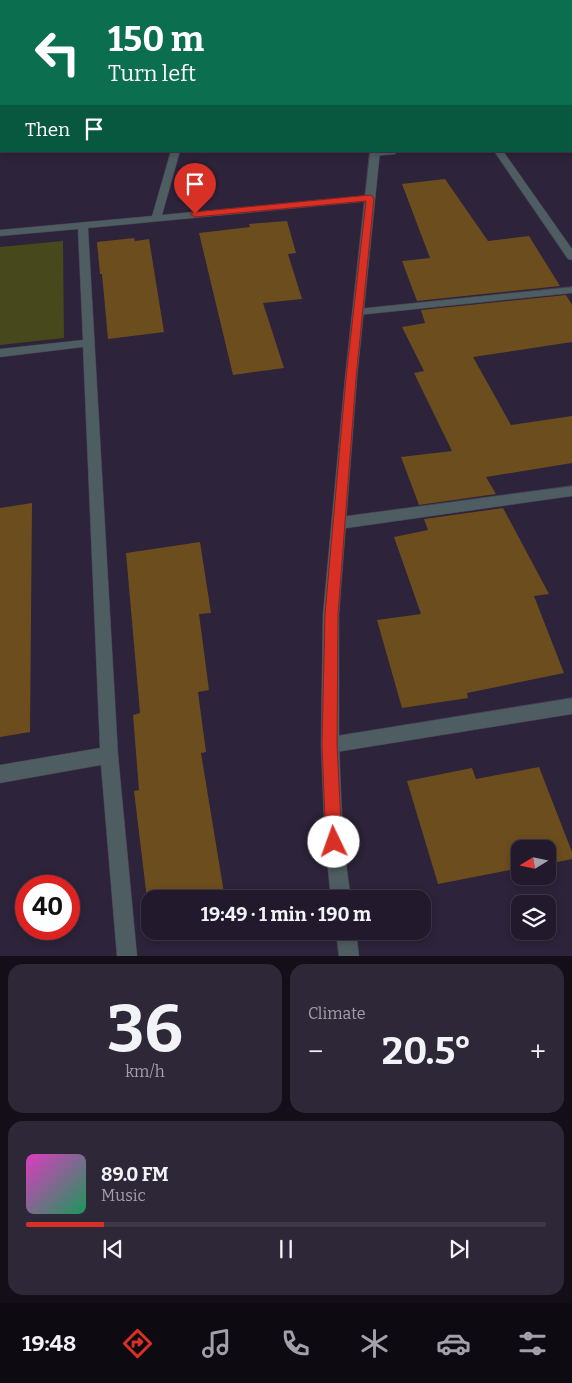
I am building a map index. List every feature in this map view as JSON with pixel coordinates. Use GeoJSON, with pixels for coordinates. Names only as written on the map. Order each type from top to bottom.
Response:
{"type":"FeatureCollection","features":[{"type":"Feature","properties":{"kind":"street"},"geometry":{"type":"LineString","coordinates":[[156,218],[176,152]]}},
{"type":"Feature","properties":{"kind":"street"},"geometry":{"type":"LineString","coordinates":[[340,890],[334,842],[330,745],[331,614],[358,312],[375,152]]}},
{"type":"Feature","properties":{"kind":"street"},"geometry":{"type":"LineString","coordinates":[[499,152],[572,257]]}},
{"type":"Feature","properties":{"kind":"street"},"geometry":{"type":"LineString","coordinates":[[0,233],[370,198]]}},
{"type":"Feature","properties":{"kind":"street"},"geometry":{"type":"LineString","coordinates":[[83,226],[109,755],[127,956]]}},
{"type":"Feature","properties":{"kind":"street"},"geometry":{"type":"LineString","coordinates":[[358,312],[572,290]]}},
{"type":"Feature","properties":{"kind":"street"},"geometry":{"type":"LineString","coordinates":[[0,353],[89,344]]}},
{"type":"Feature","properties":{"kind":"street"},"geometry":{"type":"LineString","coordinates":[[340,523],[572,491]]}},
{"type":"Feature","properties":{"kind":"street"},"geometry":{"type":"LineString","coordinates":[[330,745],[572,706]]}},
{"type":"Feature","properties":{"kind":"street"},"geometry":{"type":"LineString","coordinates":[[0,774],[109,755]]}},
{"type":"Feature","properties":{"kind":"street"},"geometry":{"type":"LineString","coordinates":[[347,940],[349,956]]}},
{"type":"Feature","properties":{"kind":"green space"},"geometry":{"type":"Polygon","coordinates":[[[63,241],[64,338],[0,345],[0,247],[63,241]]]}},
{"type":"Feature","properties":{"kind":"building"},"geometry":{"type":"Polygon","coordinates":[[[445,179],[488,241],[529,236],[560,286],[417,301],[402,261],[430,258],[402,184],[445,179]]]}},
{"type":"Feature","properties":{"kind":"building"},"geometry":{"type":"Polygon","coordinates":[[[287,221],[296,253],[288,254],[302,299],[263,303],[284,368],[233,375],[199,233],[250,227],[249,224],[287,221]]]}},
{"type":"Feature","properties":{"kind":"building"},"geometry":{"type":"Polygon","coordinates":[[[134,238],[135,241],[149,239],[164,332],[108,339],[97,242],[134,238]]]}},
{"type":"Feature","properties":{"kind":"building"},"geometry":{"type":"Polygon","coordinates":[[[566,295],[572,305],[572,342],[473,357],[511,425],[572,416],[572,463],[486,477],[496,494],[419,505],[401,457],[452,451],[414,373],[424,371],[402,327],[425,323],[421,310],[566,295]]]}},
{"type":"Feature","properties":{"kind":"building"},"geometry":{"type":"Polygon","coordinates":[[[32,503],[30,732],[0,737],[0,508],[32,503]]]}},
{"type":"Feature","properties":{"kind":"building"},"geometry":{"type":"Polygon","coordinates":[[[503,508],[549,594],[534,596],[564,673],[467,693],[468,698],[402,708],[377,620],[421,614],[394,537],[428,530],[424,519],[503,508]]]}},
{"type":"Feature","properties":{"kind":"building"},"geometry":{"type":"Polygon","coordinates":[[[200,542],[211,613],[199,614],[209,690],[198,692],[206,752],[201,753],[224,890],[146,890],[134,791],[139,790],[133,715],[140,713],[126,553],[200,542]]]}},
{"type":"Feature","properties":{"kind":"building"},"geometry":{"type":"Polygon","coordinates":[[[539,767],[572,852],[572,859],[556,862],[556,840],[511,840],[511,870],[438,884],[407,781],[472,768],[476,779],[539,767]]]}},
{"type":"Feature","properties":{"kind":"route"},"geometry":{"type":"LineString","coordinates":[[195,214],[370,198],[351,378],[331,614],[330,745],[334,842]]}}]}
